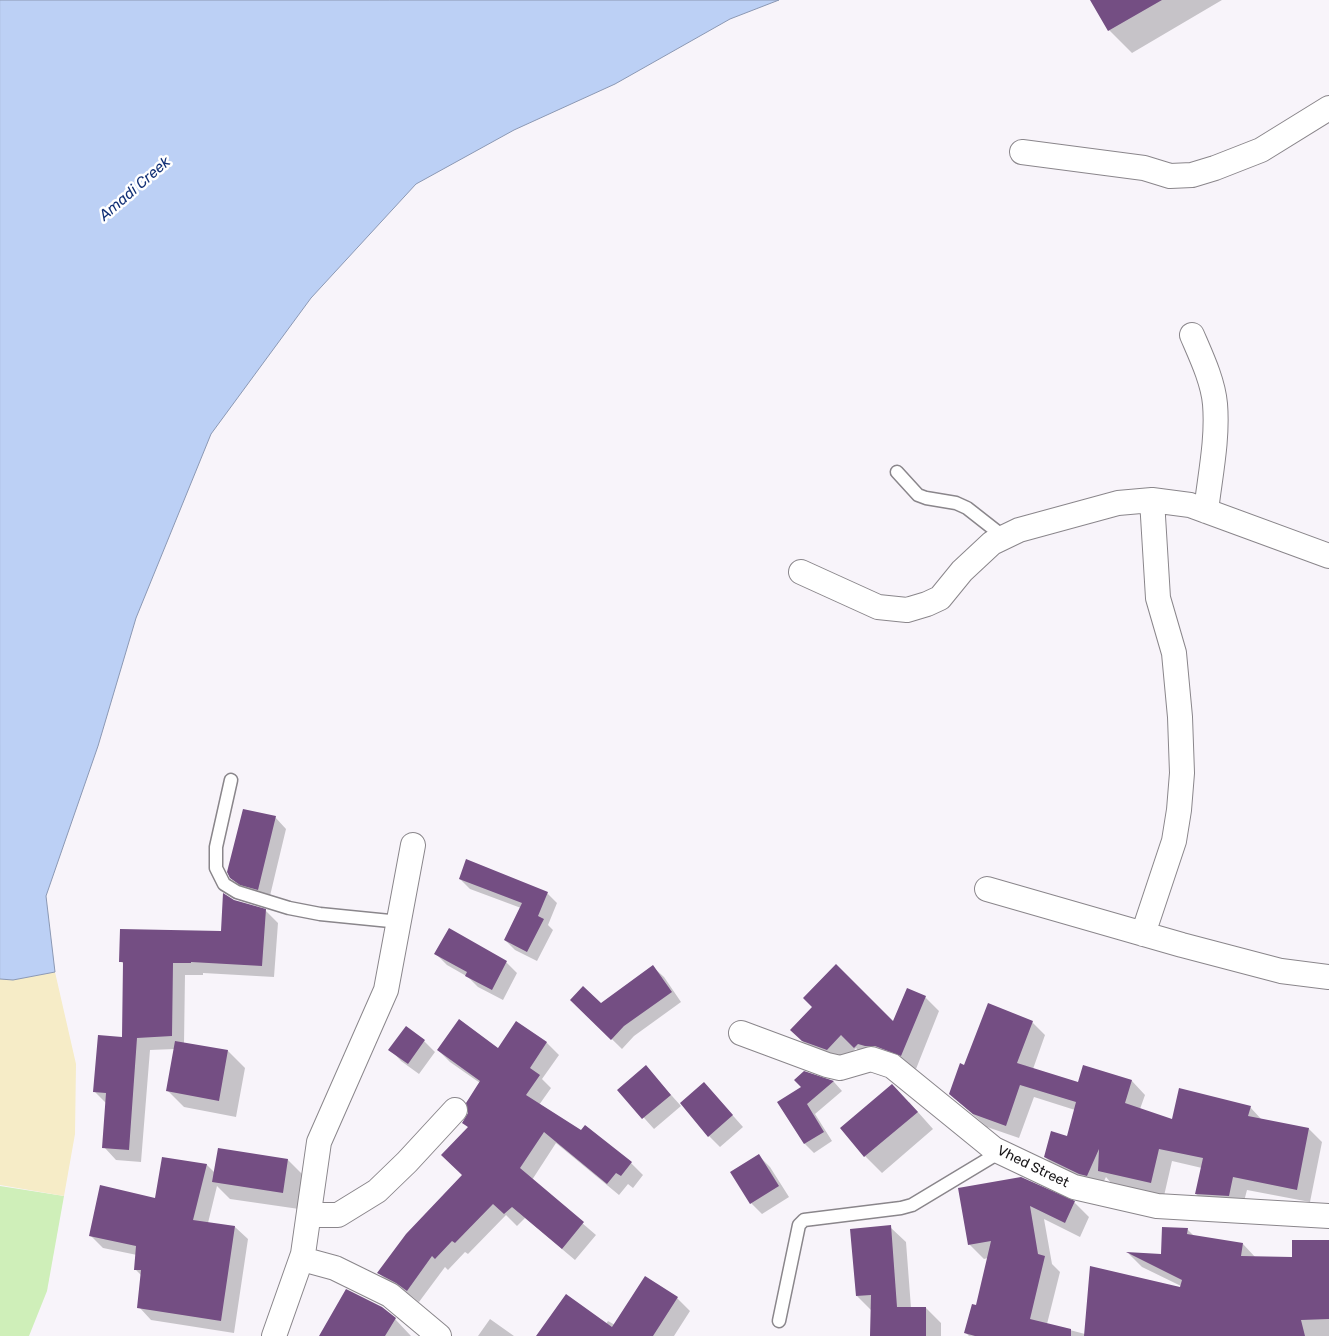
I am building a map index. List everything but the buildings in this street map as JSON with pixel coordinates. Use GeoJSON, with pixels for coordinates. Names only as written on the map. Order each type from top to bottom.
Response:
{"type":"FeatureCollection","features":[{"type":"Feature","properties":{"kind":"street"},"geometry":{"type":"LineString","coordinates":[[1022,152],[1144,168],[1170,176],[1192,175],[1261,150],[1329,108]]}},
{"type":"Feature","properties":{"kind":"street"},"geometry":{"type":"LineString","coordinates":[[1192,335],[1206,368],[1215,403],[1215,436],[1206,511]]}},
{"type":"Feature","properties":{"kind":"street"},"geometry":{"type":"LineString","coordinates":[[1143,934],[1174,841],[1182,773],[1180,717],[1174,652],[1158,598],[1152,500]]}},
{"type":"Feature","properties":{"kind":"street"},"geometry":{"type":"LineString","coordinates":[[801,572],[878,607],[907,610],[940,598],[962,570],[992,543],[1019,530],[1118,503],[1152,500],[1190,505],[1329,556]]}},
{"type":"Feature","properties":{"kind":"street"},"geometry":{"type":"LineString","coordinates":[[274,1336],[302,1259],[319,1142],[386,990],[413,845]]}},
{"type":"Feature","properties":{"kind":"street"},"geometry":{"type":"LineString","coordinates":[[987,890],[1281,972],[1329,977]]}},
{"type":"Feature","properties":{"kind":"street","name":"Vhed Street"},"geometry":{"type":"LineString","coordinates":[[741,1033],[827,1065],[840,1068],[871,1059],[892,1066],[994,1149],[1074,1187],[1157,1206],[1329,1216]]}},
{"type":"Feature","properties":{"kind":"street"},"geometry":{"type":"LineString","coordinates":[[309,1215],[338,1215],[376,1191],[407,1162],[455,1110]]}},
{"type":"Feature","properties":{"kind":"street"},"geometry":{"type":"LineString","coordinates":[[302,1259],[335,1268],[390,1295],[439,1336]]}},
{"type":"Feature","properties":{"kind":"lane"},"geometry":{"type":"LineString","coordinates":[[897,472],[918,495],[956,503],[967,508],[1004,537]]}},
{"type":"Feature","properties":{"kind":"lane"},"geometry":{"type":"LineString","coordinates":[[231,780],[216,847],[216,868],[224,884],[237,892],[289,908],[320,914],[400,922]]}},
{"type":"Feature","properties":{"kind":"lane"},"geometry":{"type":"LineString","coordinates":[[779,1321],[799,1224],[804,1220],[902,1208],[912,1205],[1000,1152]]}},
{"type":"Feature","properties":{"kind":"green space"},"geometry":{"type":"Polygon","coordinates":[[[0,1186],[64,1196],[47,1291],[29,1336],[0,1336],[0,1186]]]}},
{"type":"Feature","properties":{"kind":"sand"},"geometry":{"type":"Polygon","coordinates":[[[55,972],[76,1064],[75,1134],[64,1196],[0,1185],[0,979],[13,980],[55,972]]]}},
{"type":"Feature","properties":{"kind":"water","name":"Amadi Creek"},"geometry":{"type":"Polygon","coordinates":[[[0,0],[779,0],[730,19],[615,84],[514,130],[416,184],[311,298],[211,434],[136,618],[98,746],[46,896],[55,972],[13,980],[0,979],[0,0]]]}}]}
